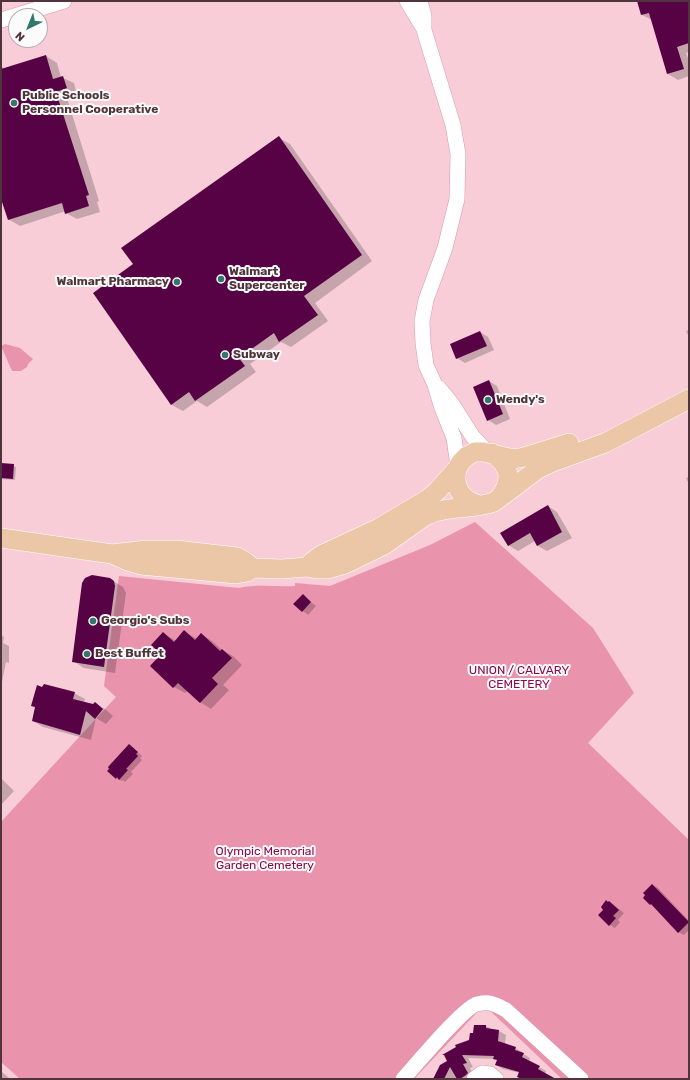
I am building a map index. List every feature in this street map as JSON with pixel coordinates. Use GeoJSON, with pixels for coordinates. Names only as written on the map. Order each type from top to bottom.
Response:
{"type":"FeatureCollection","features":[{"type":"Feature","properties":{"kind":"main road"},"geometry":{"type":"LineString","coordinates":[[307,567],[321,555],[379,528],[421,504],[437,491],[464,459],[471,454],[483,452],[514,458],[524,457],[560,447],[594,434],[689,385]]}},
{"type":"Feature","properties":{"kind":"main road"},"geometry":{"type":"LineString","coordinates":[[1,538],[112,554],[128,561],[149,566],[236,574],[247,572],[253,568],[282,569],[307,567],[327,569],[345,564],[384,545],[433,512],[494,502],[538,469],[605,443],[689,399]]}},
{"type":"Feature","properties":{"kind":"main road"},"geometry":{"type":"LineString","coordinates":[[490,453],[499,458],[505,465],[508,473],[506,490],[500,497]]}},
{"type":"Feature","properties":{"kind":"main road"},"geometry":{"type":"LineString","coordinates":[[457,468],[455,477],[459,493],[465,499],[479,505]]}},
{"type":"Feature","properties":{"kind":"street"},"geometry":{"type":"LineString","coordinates":[[1,20],[64,1]]}},
{"type":"Feature","properties":{"kind":"street"},"geometry":{"type":"LineString","coordinates":[[407,1],[424,30],[453,125],[458,154],[457,199],[452,223],[445,248],[426,300],[422,321],[426,365],[435,385],[454,438],[457,468]]}},
{"type":"Feature","properties":{"kind":"street"},"geometry":{"type":"LineString","coordinates":[[420,1],[424,16],[424,30]]}},
{"type":"Feature","properties":{"kind":"street"},"geometry":{"type":"LineString","coordinates":[[435,385],[442,392],[473,436],[490,453]]}},
{"type":"Feature","properties":{"kind":"street"},"geometry":{"type":"LineString","coordinates":[[403,1079],[453,1023],[475,1004],[492,1003],[506,1010],[581,1079]]}},
{"type":"Feature","properties":{"kind":"street"},"geometry":{"type":"LineString","coordinates":[[474,1079],[482,1073],[490,1074],[496,1079]]}},
{"type":"Feature","properties":{"kind":"green space"},"geometry":{"type":"Polygon","coordinates":[[[5,344],[20,348],[33,359],[27,367],[21,371],[12,371],[1,346],[5,344]]]}},
{"type":"Feature","properties":{"kind":"green space","name":"Olympic Memorial Garden Cemetery"},"geometry":{"type":"Polygon","coordinates":[[[475,522],[593,628],[634,693],[588,743],[689,840],[689,1079],[562,1079],[484,1005],[414,1079],[20,1079],[1,1062],[1,822],[116,697],[104,686],[119,576],[239,588],[260,586],[295,586],[295,583],[330,586],[430,545],[475,522]]]}},
{"type":"Feature","properties":{"kind":"building"},"geometry":{"type":"Polygon","coordinates":[[[637,1],[689,1],[689,43],[677,47],[684,69],[667,74],[649,13],[641,15],[637,1]]]}},
{"type":"Feature","properties":{"kind":"building"},"geometry":{"type":"Polygon","coordinates":[[[46,55],[53,79],[63,76],[67,88],[56,92],[89,195],[86,196],[89,206],[65,214],[62,203],[8,220],[1,199],[1,69],[46,55]]]}},
{"type":"Feature","properties":{"kind":"building","name":"Walmart Supercenter"},"geometry":{"type":"Polygon","coordinates":[[[279,136],[362,255],[304,296],[318,315],[279,342],[274,333],[239,358],[245,366],[195,401],[189,392],[171,405],[93,293],[133,264],[121,248],[279,136]]]}},
{"type":"Feature","properties":{"kind":"building"},"geometry":{"type":"Polygon","coordinates":[[[480,331],[487,346],[456,359],[450,344],[480,331]]]}},
{"type":"Feature","properties":{"kind":"building","name":"Wendy's"},"geometry":{"type":"Polygon","coordinates":[[[489,380],[503,414],[487,421],[473,387],[489,380]]]}},
{"type":"Feature","properties":{"kind":"building"},"geometry":{"type":"Polygon","coordinates":[[[1,463],[14,464],[13,479],[1,478],[1,463]]]}},
{"type":"Feature","properties":{"kind":"building"},"geometry":{"type":"Polygon","coordinates":[[[548,505],[562,532],[537,546],[530,533],[508,546],[500,533],[548,505]]]}},
{"type":"Feature","properties":{"kind":"building"},"geometry":{"type":"Polygon","coordinates":[[[92,575],[110,578],[114,581],[115,586],[104,667],[72,662],[82,583],[85,578],[92,575]]]}},
{"type":"Feature","properties":{"kind":"building"},"geometry":{"type":"Polygon","coordinates":[[[303,594],[311,602],[302,612],[293,604],[303,594]]]}},
{"type":"Feature","properties":{"kind":"building"},"geometry":{"type":"Polygon","coordinates":[[[184,630],[195,640],[201,633],[220,651],[222,649],[232,658],[212,678],[218,684],[200,703],[178,683],[173,688],[150,666],[161,654],[151,645],[163,632],[174,642],[184,630]]]}},
{"type":"Feature","properties":{"kind":"building"},"geometry":{"type":"Polygon","coordinates":[[[44,684],[75,692],[73,699],[93,704],[95,702],[103,709],[95,719],[86,711],[80,735],[32,721],[35,707],[31,706],[37,685],[42,687],[44,684]]]}},
{"type":"Feature","properties":{"kind":"building"},"geometry":{"type":"Polygon","coordinates":[[[129,744],[138,752],[136,754],[138,756],[126,769],[128,770],[119,780],[107,771],[109,769],[108,767],[129,744]]]}},
{"type":"Feature","properties":{"kind":"building"},"geometry":{"type":"Polygon","coordinates":[[[652,884],[689,922],[678,933],[651,904],[650,905],[643,898],[645,895],[643,893],[652,884]]]}},
{"type":"Feature","properties":{"kind":"building"},"geometry":{"type":"Polygon","coordinates":[[[606,900],[619,910],[613,916],[616,918],[609,926],[598,915],[603,910],[601,907],[606,900]]]}},
{"type":"Feature","properties":{"kind":"building"},"geometry":{"type":"Polygon","coordinates":[[[474,1025],[486,1025],[486,1028],[499,1030],[498,1041],[516,1047],[515,1050],[524,1053],[522,1057],[540,1066],[538,1069],[556,1079],[522,1079],[517,1077],[519,1072],[495,1065],[497,1060],[493,1059],[494,1056],[462,1055],[467,1063],[463,1064],[468,1073],[466,1075],[460,1079],[457,1079],[450,1067],[444,1079],[433,1079],[440,1065],[447,1061],[444,1055],[442,1055],[456,1047],[455,1045],[469,1040],[470,1033],[473,1033],[474,1025]]]}},
{"type":"Feature","properties":{"kind":"place","name":"Public Schools Personnel Cooperative"},"geometry":{"type":"Point","coordinates":[14,103]}},
{"type":"Feature","properties":{"kind":"place","name":"Walmart Supercenter"},"geometry":{"type":"Point","coordinates":[221,279]}},
{"type":"Feature","properties":{"kind":"place","name":"Walmart Pharmacy"},"geometry":{"type":"Point","coordinates":[177,282]}},
{"type":"Feature","properties":{"kind":"place","name":"Subway"},"geometry":{"type":"Point","coordinates":[225,355]}},
{"type":"Feature","properties":{"kind":"place","name":"Wendy's"},"geometry":{"type":"Point","coordinates":[488,400]}},
{"type":"Feature","properties":{"kind":"place","name":"Georgio's Subs"},"geometry":{"type":"Point","coordinates":[93,621]}},
{"type":"Feature","properties":{"kind":"place","name":"Best Buffet"},"geometry":{"type":"Point","coordinates":[87,654]}},
{"type":"Feature","properties":{"kind":"park label","name":"UNION / CALVARY CEMETERY"},"geometry":{"type":"Point","coordinates":[519,678]}}]}
